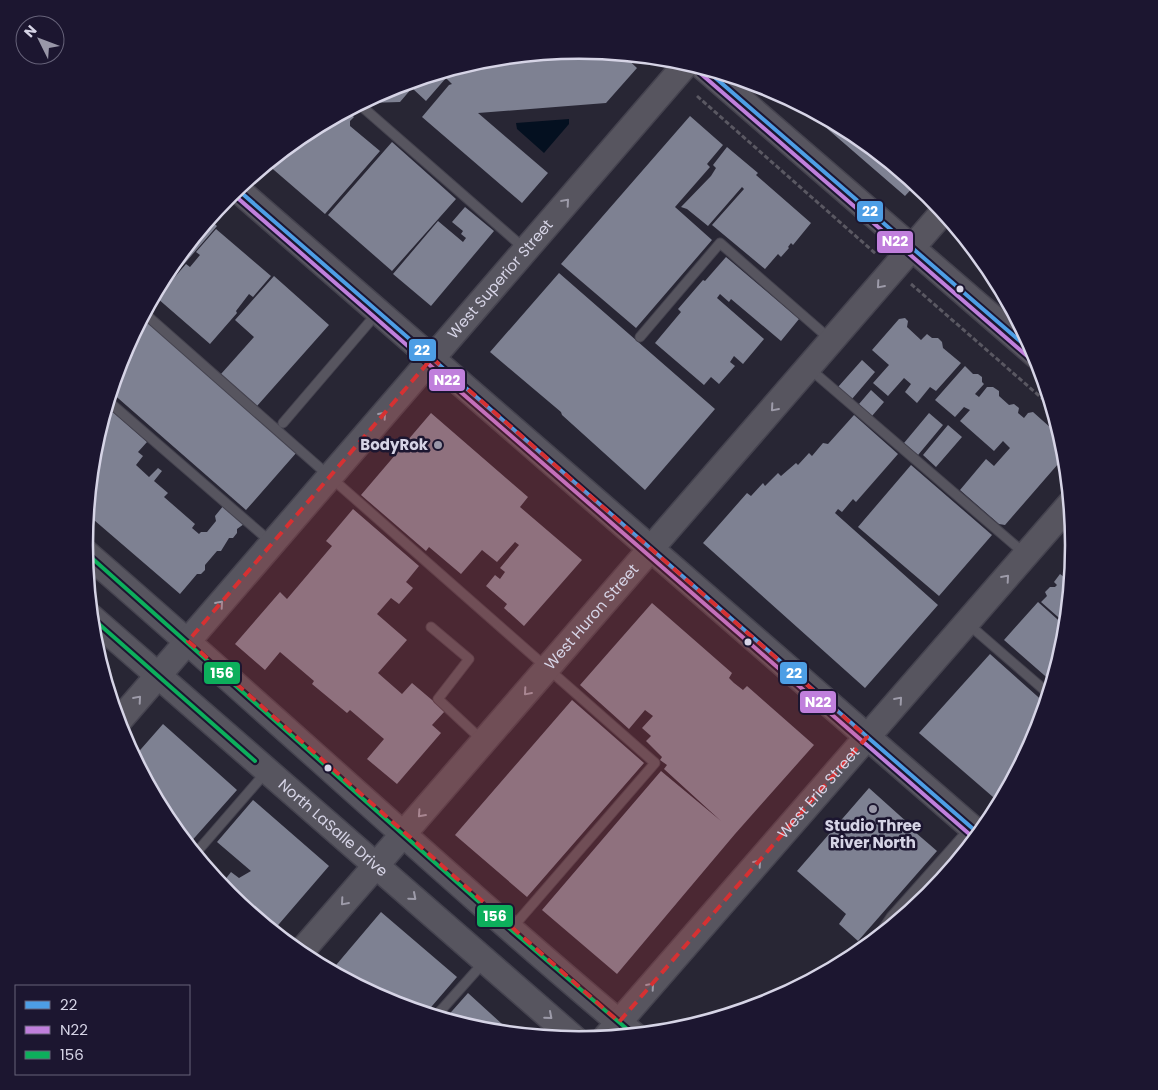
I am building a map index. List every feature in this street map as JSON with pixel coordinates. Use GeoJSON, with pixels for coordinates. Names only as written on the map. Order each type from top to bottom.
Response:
{"type":"FeatureCollection","features":[{"type":"Feature","properties":{"kind":"main road","name":"West Superior Street"},"geometry":{"type":"LineString","coordinates":[[124,715],[681,70]]}},
{"type":"Feature","properties":{"kind":"main road"},"geometry":{"type":"LineString","coordinates":[[716,79],[1021,343]]}},
{"type":"Feature","properties":{"kind":"main road"},"geometry":{"type":"LineString","coordinates":[[242,194],[973,829]]}},
{"type":"Feature","properties":{"kind":"main road","name":"West Huron Street"},"geometry":{"type":"LineString","coordinates":[[306,947],[939,217]]}},
{"type":"Feature","properties":{"kind":"main road","name":"West Erie Street"},"geometry":{"type":"LineString","coordinates":[[622,1029],[868,737],[1064,511]]}},
{"type":"Feature","properties":{"kind":"main road"},"geometry":{"type":"LineString","coordinates":[[93,559],[188,641],[402,835],[512,929],[618,1029]]}},
{"type":"Feature","properties":{"kind":"main road","name":"North LaSalle Drive"},"geometry":{"type":"LineString","coordinates":[[100,625],[565,1031]]}},
{"type":"Feature","properties":{"kind":"lane"},"geometry":{"type":"LineString","coordinates":[[364,109],[525,250]]}},
{"type":"Feature","properties":{"kind":"lane"},"geometry":{"type":"LineString","coordinates":[[640,336],[720,243],[832,341]]}},
{"type":"Feature","properties":{"kind":"lane"},"geometry":{"type":"LineString","coordinates":[[283,423],[378,312]]}},
{"type":"Feature","properties":{"kind":"lane"},"geometry":{"type":"LineString","coordinates":[[150,318],[656,763],[512,929]]}},
{"type":"Feature","properties":{"kind":"lane"},"geometry":{"type":"LineString","coordinates":[[808,368],[1026,555]]}},
{"type":"Feature","properties":{"kind":"lane"},"geometry":{"type":"LineString","coordinates":[[113,406],[273,543]]}},
{"type":"Feature","properties":{"kind":"lane"},"geometry":{"type":"LineString","coordinates":[[967,623],[1043,689]]}},
{"type":"Feature","properties":{"kind":"lane"},"geometry":{"type":"LineString","coordinates":[[431,627],[469,660],[438,699],[484,742]]}},
{"type":"Feature","properties":{"kind":"lane"},"geometry":{"type":"LineString","coordinates":[[200,850],[267,771]]}},
{"type":"Feature","properties":{"kind":"lane"},"geometry":{"type":"LineString","coordinates":[[891,918],[963,843]]}},
{"type":"Feature","properties":{"kind":"lane"},"geometry":{"type":"LineString","coordinates":[[441,1011],[485,960]]}},
{"type":"Feature","properties":{"kind":"path"},"geometry":{"type":"LineString","coordinates":[[681,70],[894,270],[1042,398]]}},
{"type":"Feature","properties":{"kind":"highlighted area"},"geometry":{"type":"Polygon","coordinates":[[[432,358],[867,737],[619,1022],[188,641],[432,358]]]}},
{"type":"Feature","properties":{"kind":"water"},"geometry":{"type":"Polygon","coordinates":[[[569,119],[569,124],[544,153],[517,129],[516,123],[569,119]]]}},
{"type":"Feature","properties":{"kind":"building"},"geometry":{"type":"Polygon","coordinates":[[[579,59],[630,62],[637,68],[606,103],[478,113],[548,173],[522,203],[422,117],[449,85],[452,84],[446,78],[426,101],[413,89],[453,75],[484,68],[547,60],[579,59]]]}},
{"type":"Feature","properties":{"kind":"building"},"geometry":{"type":"Polygon","coordinates":[[[411,90],[400,102],[378,103],[411,90]]]}},
{"type":"Feature","properties":{"kind":"building"},"geometry":{"type":"Polygon","coordinates":[[[352,115],[354,117],[350,121],[350,126],[380,151],[325,214],[272,168],[309,141],[352,115]]]}},
{"type":"Feature","properties":{"kind":"building"},"geometry":{"type":"Polygon","coordinates":[[[690,116],[723,145],[707,164],[710,167],[675,207],[712,240],[636,328],[561,264],[690,116]]]}},
{"type":"Feature","properties":{"kind":"building"},"geometry":{"type":"Polygon","coordinates":[[[821,124],[875,159],[900,179],[911,189],[905,196],[821,124]]]}},
{"type":"Feature","properties":{"kind":"building"},"geometry":{"type":"Polygon","coordinates":[[[392,142],[456,199],[392,271],[328,215],[392,142]]]}},
{"type":"Feature","properties":{"kind":"building"},"geometry":{"type":"Polygon","coordinates":[[[727,147],[758,173],[756,175],[811,223],[793,245],[791,243],[781,257],[778,254],[765,269],[712,225],[744,189],[742,187],[708,226],[687,209],[681,207],[711,176],[716,168],[713,165],[727,147]]]}},
{"type":"Feature","properties":{"kind":"building"},"geometry":{"type":"Polygon","coordinates":[[[465,207],[494,231],[431,306],[393,274],[438,221],[463,242],[466,238],[461,234],[463,231],[452,222],[465,207]]]}},
{"type":"Feature","properties":{"kind":"building"},"geometry":{"type":"Polygon","coordinates":[[[214,223],[217,226],[179,270],[193,249],[214,223]]]}},
{"type":"Feature","properties":{"kind":"building"},"geometry":{"type":"Polygon","coordinates":[[[216,229],[271,276],[253,297],[249,294],[236,311],[237,313],[210,344],[159,300],[170,282],[186,264],[190,267],[200,255],[196,252],[216,229]]]}},
{"type":"Feature","properties":{"kind":"building"},"geometry":{"type":"Polygon","coordinates":[[[726,257],[799,319],[781,341],[731,299],[729,302],[720,294],[717,298],[764,339],[743,364],[734,356],[730,362],[735,366],[719,384],[711,377],[704,385],[655,343],[681,312],[678,309],[726,257]]]}},
{"type":"Feature","properties":{"kind":"building"},"geometry":{"type":"Polygon","coordinates":[[[559,273],[715,409],[645,490],[562,415],[561,412],[490,352],[559,273]]]}},
{"type":"Feature","properties":{"kind":"building"},"geometry":{"type":"Polygon","coordinates":[[[274,276],[329,325],[257,406],[221,374],[254,337],[235,320],[274,276]]]}},
{"type":"Feature","properties":{"kind":"building"},"geometry":{"type":"Polygon","coordinates":[[[905,318],[908,321],[907,327],[921,340],[927,334],[932,338],[938,338],[942,342],[943,348],[961,363],[936,391],[930,387],[917,403],[905,392],[911,384],[904,378],[888,396],[873,383],[889,365],[872,350],[899,319],[905,318]]]}},
{"type":"Feature","properties":{"kind":"building"},"geometry":{"type":"Polygon","coordinates":[[[147,322],[297,452],[246,510],[116,397],[130,359],[147,322]]]}},
{"type":"Feature","properties":{"kind":"building"},"geometry":{"type":"Polygon","coordinates":[[[862,360],[875,372],[852,399],[838,387],[862,360]]]}},
{"type":"Feature","properties":{"kind":"building"},"geometry":{"type":"Polygon","coordinates":[[[965,366],[973,374],[978,374],[982,377],[984,384],[975,394],[979,397],[987,387],[993,387],[999,391],[999,396],[1009,405],[1014,404],[1019,408],[1018,413],[1024,418],[1028,413],[1033,412],[1051,428],[1058,464],[1005,525],[999,524],[960,490],[986,459],[994,466],[1010,448],[1003,441],[994,451],[960,421],[970,410],[964,407],[955,417],[935,400],[965,366]]]}},
{"type":"Feature","properties":{"kind":"building"},"geometry":{"type":"Polygon","coordinates":[[[871,390],[884,402],[872,416],[859,404],[871,390]]]}},
{"type":"Feature","properties":{"kind":"building"},"geometry":{"type":"Polygon","coordinates":[[[113,412],[147,442],[138,452],[143,456],[136,465],[149,477],[158,468],[162,471],[154,481],[168,493],[164,497],[195,524],[192,528],[199,534],[207,532],[216,521],[215,516],[224,505],[244,524],[237,529],[237,533],[233,538],[229,538],[221,551],[217,551],[205,565],[205,570],[201,574],[197,574],[180,594],[94,520],[102,450],[110,415],[113,412]]]}},
{"type":"Feature","properties":{"kind":"building"},"geometry":{"type":"Polygon","coordinates":[[[431,413],[528,497],[520,507],[582,560],[524,626],[504,608],[507,604],[486,586],[495,575],[500,579],[505,572],[500,568],[519,545],[515,542],[497,562],[482,550],[461,574],[429,547],[426,551],[361,495],[431,413]]]}},
{"type":"Feature","properties":{"kind":"building"},"geometry":{"type":"Polygon","coordinates":[[[929,413],[943,425],[918,455],[904,443],[929,413]]]}},
{"type":"Feature","properties":{"kind":"building"},"geometry":{"type":"Polygon","coordinates":[[[854,415],[898,454],[856,502],[853,499],[842,512],[838,509],[835,513],[938,605],[865,688],[703,543],[747,493],[751,496],[763,483],[765,486],[778,473],[781,476],[796,463],[798,465],[809,453],[812,456],[823,443],[828,444],[854,415]]]}},
{"type":"Feature","properties":{"kind":"building"},"geometry":{"type":"Polygon","coordinates":[[[948,425],[962,437],[936,467],[923,455],[948,425]]]}},
{"type":"Feature","properties":{"kind":"building"},"geometry":{"type":"Polygon","coordinates":[[[911,465],[992,535],[939,596],[858,527],[911,465]]]}},
{"type":"Feature","properties":{"kind":"building"},"geometry":{"type":"Polygon","coordinates":[[[353,509],[419,566],[406,582],[413,588],[399,604],[391,598],[377,614],[407,640],[378,673],[402,694],[412,683],[445,711],[432,725],[441,733],[397,784],[367,759],[384,739],[350,710],[347,713],[312,684],[314,681],[280,652],[265,670],[235,644],[280,592],[287,599],[332,546],[326,541],[353,509]]]}},
{"type":"Feature","properties":{"kind":"building"},"geometry":{"type":"Polygon","coordinates":[[[1060,574],[1064,577],[1059,618],[1041,602],[1047,596],[1045,592],[1050,587],[1057,585],[1054,582],[1060,574]]]}},
{"type":"Feature","properties":{"kind":"building"},"geometry":{"type":"Polygon","coordinates":[[[1038,602],[1059,621],[1047,677],[1004,640],[1038,602]]]}},
{"type":"Feature","properties":{"kind":"building"},"geometry":{"type":"Polygon","coordinates":[[[652,603],[732,673],[729,678],[734,683],[743,690],[747,686],[814,745],[735,834],[617,974],[542,910],[661,771],[721,821],[664,769],[667,765],[660,760],[662,757],[646,741],[651,736],[642,728],[653,716],[645,710],[629,729],[580,685],[652,603]]]}},
{"type":"Feature","properties":{"kind":"building"},"geometry":{"type":"Polygon","coordinates":[[[990,654],[1040,698],[1015,760],[994,797],[919,733],[990,654]]]}},
{"type":"Feature","properties":{"kind":"building"},"geometry":{"type":"Polygon","coordinates":[[[572,700],[644,763],[527,897],[455,835],[572,700]]]}},
{"type":"Feature","properties":{"kind":"building"},"geometry":{"type":"Polygon","coordinates":[[[163,724],[237,790],[192,840],[158,788],[139,751],[163,724]]]}},
{"type":"Feature","properties":{"kind":"building"},"geometry":{"type":"Polygon","coordinates":[[[869,788],[937,851],[858,941],[839,924],[846,914],[797,871],[869,788]]]}},
{"type":"Feature","properties":{"kind":"building"},"geometry":{"type":"Polygon","coordinates":[[[253,800],[329,866],[277,926],[258,911],[226,879],[231,872],[239,878],[251,871],[217,842],[253,800]]]}},
{"type":"Feature","properties":{"kind":"building"},"geometry":{"type":"Polygon","coordinates":[[[381,912],[457,977],[431,1008],[393,994],[336,966],[381,912]]]}},
{"type":"Feature","properties":{"kind":"building"},"geometry":{"type":"Polygon","coordinates":[[[468,993],[503,1025],[484,1022],[450,1014],[468,993]]]}},
{"type":"Feature","properties":{"kind":"transit line","name":"N22"},"geometry":{"type":"LineString","coordinates":[[701,74],[1026,355]]}},
{"type":"Feature","properties":{"kind":"transit line","name":"22"},"geometry":{"type":"LineString","coordinates":[[717,79],[1020,341]]}},
{"type":"Feature","properties":{"kind":"transit line","name":"22"},"geometry":{"type":"LineString","coordinates":[[243,194],[973,829]]}},
{"type":"Feature","properties":{"kind":"transit line","name":"N22"},"geometry":{"type":"LineString","coordinates":[[238,198],[970,834]]}},
{"type":"Feature","properties":{"kind":"transit line","name":"156"},"geometry":{"type":"LineString","coordinates":[[93,560],[495,916],[626,1029]]}},
{"type":"Feature","properties":{"kind":"transit line","name":"156"},"geometry":{"type":"LineString","coordinates":[[100,625],[255,761]]}},
{"type":"Feature","properties":{"kind":"place","name":"BodyRok"},"geometry":{"type":"Point","coordinates":[438,445]}},
{"type":"Feature","properties":{"kind":"place","name":"Studio Three River North"},"geometry":{"type":"Point","coordinates":[873,809]}}]}
